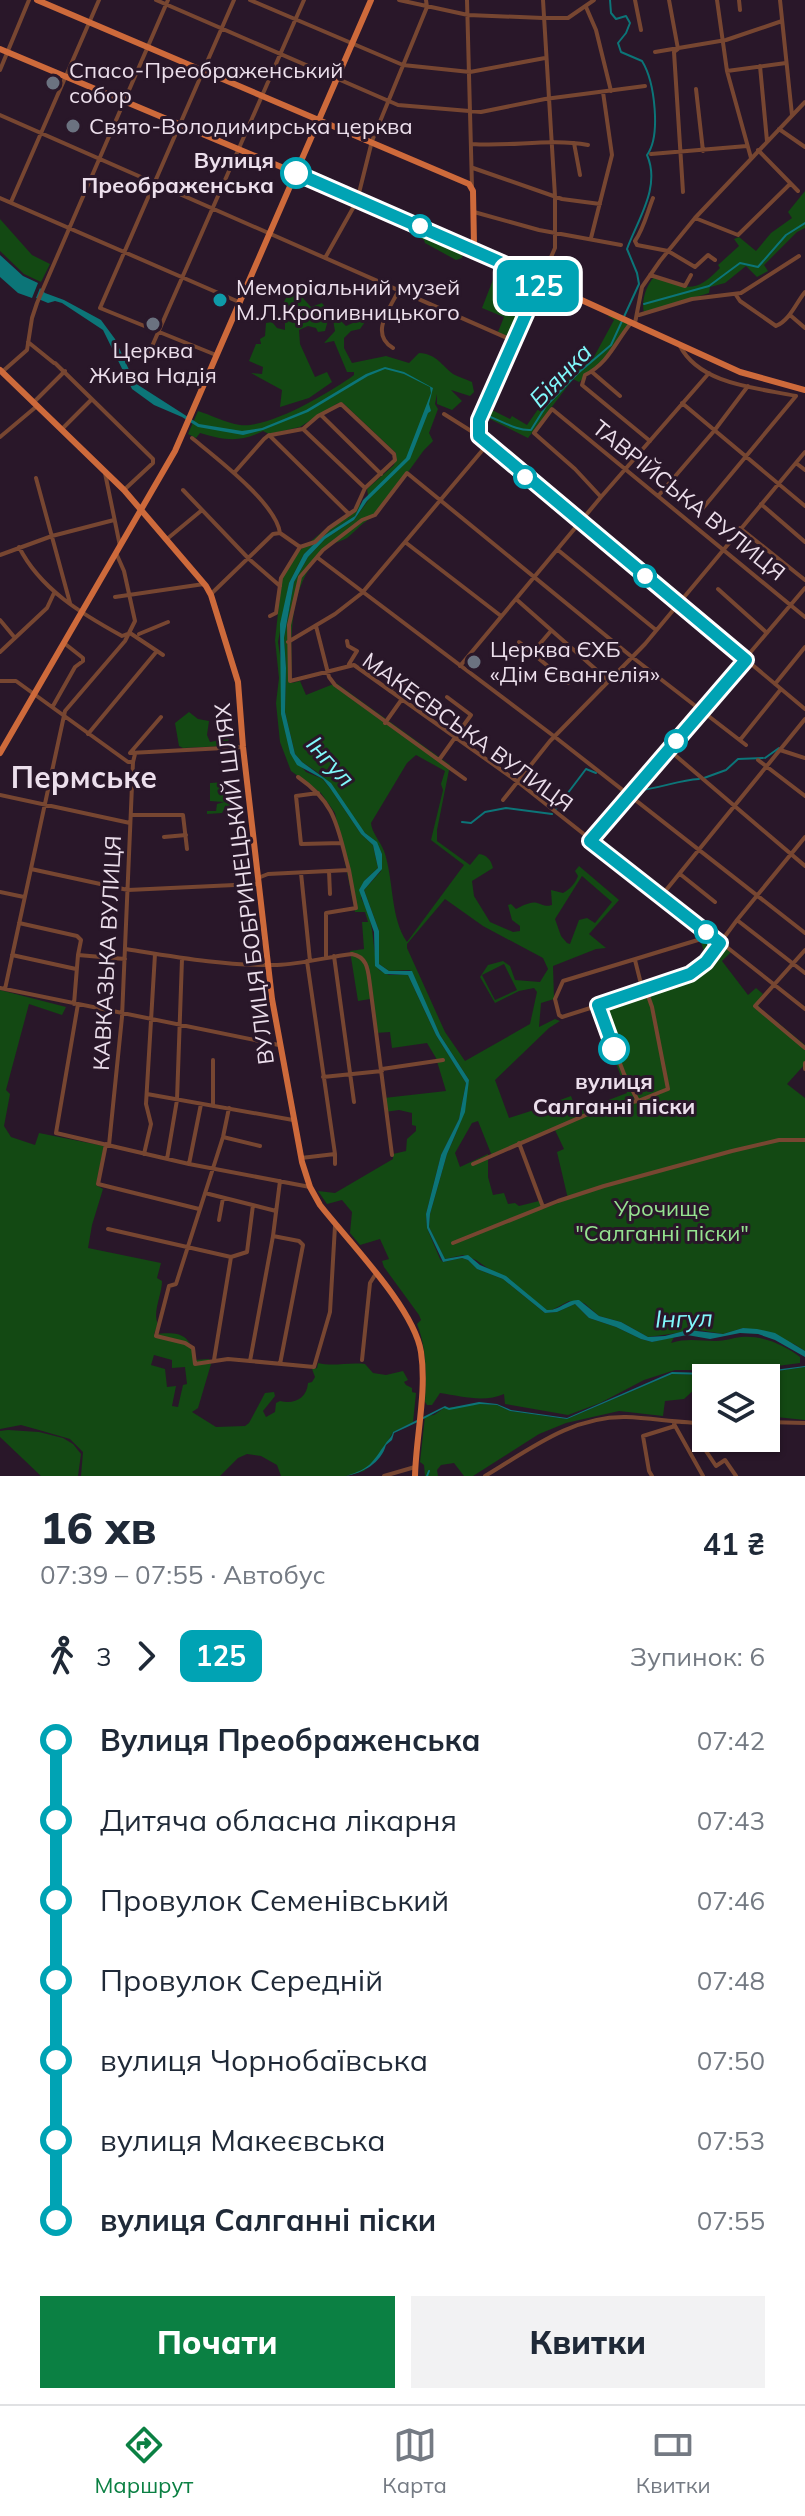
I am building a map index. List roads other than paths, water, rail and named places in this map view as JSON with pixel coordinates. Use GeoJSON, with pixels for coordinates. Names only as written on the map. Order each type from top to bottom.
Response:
{"type":"FeatureCollection","features":[{"type":"Feature","properties":{"kind":"main road"},"geometry":{"type":"LineString","coordinates":[[37,0],[372,141],[472,187],[474,245],[477,251]]}},
{"type":"Feature","properties":{"kind":"main road"},"geometry":{"type":"LineString","coordinates":[[0,753],[184,431],[371,0]]}},
{"type":"Feature","properties":{"kind":"main road"},"geometry":{"type":"LineString","coordinates":[[4,51],[358,199],[634,320],[740,372],[805,390]]}},
{"type":"Feature","properties":{"kind":"main road","name":"ВУЛИЦЯ БОБРИНЕЦЬКИЙ ШЛЯХ"},"geometry":{"type":"LineString","coordinates":[[1,371],[124,490],[211,595],[238,682],[267,964],[301,1158],[310,1187],[335,1226],[408,1316],[417,1338],[422,1363],[415,1476]]}},
{"type":"Feature","properties":{"kind":"street"},"geometry":{"type":"LineString","coordinates":[[0,70],[4,51],[29,0]]}},
{"type":"Feature","properties":{"kind":"street"},"geometry":{"type":"LineString","coordinates":[[11,202],[99,0]]}},
{"type":"Feature","properties":{"kind":"street"},"geometry":{"type":"LineString","coordinates":[[156,0],[167,2],[388,102],[470,112],[645,86]]}},
{"type":"Feature","properties":{"kind":"street"},"geometry":{"type":"LineString","coordinates":[[216,355],[100,308],[234,0]]}},
{"type":"Feature","properties":{"kind":"street"},"geometry":{"type":"LineString","coordinates":[[250,0],[403,65],[470,72],[545,58]]}},
{"type":"Feature","properties":{"kind":"street"},"geometry":{"type":"LineString","coordinates":[[146,360],[304,0]]}},
{"type":"Feature","properties":{"kind":"street"},"geometry":{"type":"LineString","coordinates":[[399,0],[468,15],[543,18],[568,18],[594,0]]}},
{"type":"Feature","properties":{"kind":"street"},"geometry":{"type":"LineString","coordinates":[[325,258],[358,199],[372,141],[427,7],[426,0]]}},
{"type":"Feature","properties":{"kind":"street"},"geometry":{"type":"LineString","coordinates":[[467,0],[472,187]]}},
{"type":"Feature","properties":{"kind":"street"},"geometry":{"type":"LineString","coordinates":[[479,436],[479,420],[555,248],[555,196],[543,0]]}},
{"type":"Feature","properties":{"kind":"street"},"geometry":{"type":"LineString","coordinates":[[635,0],[641,30]]}},
{"type":"Feature","properties":{"kind":"street"},"geometry":{"type":"LineString","coordinates":[[669,0],[678,49]]}},
{"type":"Feature","properties":{"kind":"street"},"geometry":{"type":"LineString","coordinates":[[717,0],[727,71],[751,158]]}},
{"type":"Feature","properties":{"kind":"street"},"geometry":{"type":"LineString","coordinates":[[739,0],[740,10]]}},
{"type":"Feature","properties":{"kind":"street"},"geometry":{"type":"LineString","coordinates":[[780,0],[792,115]]}},
{"type":"Feature","properties":{"kind":"street"},"geometry":{"type":"LineString","coordinates":[[1,371],[25,352],[37,303],[167,2]]}},
{"type":"Feature","properties":{"kind":"street"},"geometry":{"type":"LineString","coordinates":[[586,7],[596,30],[611,91]]}},
{"type":"Feature","properties":{"kind":"street"},"geometry":{"type":"LineString","coordinates":[[655,52],[722,39],[782,21]]}},
{"type":"Feature","properties":{"kind":"street"},"geometry":{"type":"LineString","coordinates":[[678,49],[674,52],[683,192]]}},
{"type":"Feature","properties":{"kind":"street"},"geometry":{"type":"LineString","coordinates":[[727,71],[786,63]]}},
{"type":"Feature","properties":{"kind":"street"},"geometry":{"type":"LineString","coordinates":[[760,66],[767,141]]}},
{"type":"Feature","properties":{"kind":"street"},"geometry":{"type":"LineString","coordinates":[[696,89],[703,151]]}},
{"type":"Feature","properties":{"kind":"street"},"geometry":{"type":"LineString","coordinates":[[591,239],[612,155],[603,92]]}},
{"type":"Feature","properties":{"kind":"street"},"geometry":{"type":"LineString","coordinates":[[650,441],[582,385],[585,375],[592,372],[618,344],[634,320],[642,287],[668,251],[695,218],[805,102]]}},
{"type":"Feature","properties":{"kind":"street"},"geometry":{"type":"LineString","coordinates":[[0,115],[514,341]]}},
{"type":"Feature","properties":{"kind":"street"},"geometry":{"type":"LineString","coordinates":[[779,129],[805,147]]}},
{"type":"Feature","properties":{"kind":"street"},"geometry":{"type":"LineString","coordinates":[[472,144],[497,146],[552,142],[588,145]]}},
{"type":"Feature","properties":{"kind":"street"},"geometry":{"type":"LineString","coordinates":[[574,143],[580,175]]}},
{"type":"Feature","properties":{"kind":"street"},"geometry":{"type":"LineString","coordinates":[[651,154],[747,146]]}},
{"type":"Feature","properties":{"kind":"street"},"geometry":{"type":"LineString","coordinates":[[758,150],[798,191]]}},
{"type":"Feature","properties":{"kind":"street"},"geometry":{"type":"LineString","coordinates":[[473,168],[555,196],[600,204]]}},
{"type":"Feature","properties":{"kind":"street"},"geometry":{"type":"LineString","coordinates":[[695,218],[738,235],[790,184]]}},
{"type":"Feature","properties":{"kind":"street"},"geometry":{"type":"LineString","coordinates":[[0,198],[239,302]]}},
{"type":"Feature","properties":{"kind":"street"},"geometry":{"type":"LineString","coordinates":[[653,198],[646,211],[641,233],[635,241],[637,245],[668,251],[695,267],[708,255],[715,260]]}},
{"type":"Feature","properties":{"kind":"street"},"geometry":{"type":"LineString","coordinates":[[474,212],[555,234],[621,245]]}},
{"type":"Feature","properties":{"kind":"street"},"geometry":{"type":"LineString","coordinates":[[634,320],[692,299],[736,295],[799,256]]}},
{"type":"Feature","properties":{"kind":"street"},"geometry":{"type":"LineString","coordinates":[[650,275],[685,286],[691,275]]}},
{"type":"Feature","properties":{"kind":"street"},"geometry":{"type":"LineString","coordinates":[[393,348],[385,343],[381,326],[399,290]]}},
{"type":"Feature","properties":{"kind":"street"},"geometry":{"type":"LineString","coordinates":[[736,295],[776,326],[790,315],[805,292]]}},
{"type":"Feature","properties":{"kind":"street"},"geometry":{"type":"LineString","coordinates":[[790,315],[805,328]]}},
{"type":"Feature","properties":{"kind":"street"},"geometry":{"type":"LineString","coordinates":[[28,342],[65,371],[153,459],[153,463],[124,490]]}},
{"type":"Feature","properties":{"kind":"street"},"geometry":{"type":"LineString","coordinates":[[679,344],[689,359],[709,373],[748,386],[796,396],[703,508]]}},
{"type":"Feature","properties":{"kind":"street"},"geometry":{"type":"LineString","coordinates":[[1,434],[35,404],[65,371]]}},
{"type":"Feature","properties":{"kind":"street"},"geometry":{"type":"LineString","coordinates":[[592,372],[620,396]]}},
{"type":"Feature","properties":{"kind":"street"},"geometry":{"type":"LineString","coordinates":[[460,666],[709,373]]}},
{"type":"Feature","properties":{"kind":"street"},"geometry":{"type":"LineString","coordinates":[[659,495],[748,386]]}},
{"type":"Feature","properties":{"kind":"street"},"geometry":{"type":"LineString","coordinates":[[61,430],[91,400]]}},
{"type":"Feature","properties":{"kind":"street"},"geometry":{"type":"LineString","coordinates":[[682,403],[805,506]]}},
{"type":"Feature","properties":{"kind":"street"},"geometry":{"type":"LineString","coordinates":[[234,473],[269,435],[303,429],[338,405],[343,405],[394,454],[395,460],[365,488],[359,504],[349,514],[315,542],[300,547],[284,570],[276,613],[270,616]]}},
{"type":"Feature","properties":{"kind":"street","name":"ТАВРІЙСЬКА ВУЛИЦЯ"},"geometry":{"type":"LineString","coordinates":[[601,497],[534,433],[552,409],[805,617]]}},
{"type":"Feature","properties":{"kind":"street"},"geometry":{"type":"LineString","coordinates":[[444,414],[479,436],[487,446],[804,707]]}},
{"type":"Feature","properties":{"kind":"street"},"geometry":{"type":"LineString","coordinates":[[321,415],[381,474]]}},
{"type":"Feature","properties":{"kind":"street"},"geometry":{"type":"LineString","coordinates":[[303,429],[365,488]]}},
{"type":"Feature","properties":{"kind":"street"},"geometry":{"type":"LineString","coordinates":[[269,435],[349,514]]}},
{"type":"Feature","properties":{"kind":"street"},"geometry":{"type":"LineString","coordinates":[[192,438],[258,497],[279,525],[280,533]]}},
{"type":"Feature","properties":{"kind":"street"},"geometry":{"type":"LineString","coordinates":[[288,642],[362,593],[487,446]]}},
{"type":"Feature","properties":{"kind":"street"},"geometry":{"type":"LineString","coordinates":[[503,800],[555,737],[656,630],[805,452]]}},
{"type":"Feature","properties":{"kind":"street"},"geometry":{"type":"LineString","coordinates":[[796,463],[805,470]]}},
{"type":"Feature","properties":{"kind":"street"},"geometry":{"type":"LineString","coordinates":[[105,471],[118,550],[140,636]]}},
{"type":"Feature","properties":{"kind":"street"},"geometry":{"type":"LineString","coordinates":[[288,642],[294,596],[300,577],[323,550],[342,534],[375,515],[407,473],[632,657],[746,745]]}},
{"type":"Feature","properties":{"kind":"street"},"geometry":{"type":"LineString","coordinates":[[36,478],[70,604]]}},
{"type":"Feature","properties":{"kind":"street"},"geometry":{"type":"LineString","coordinates":[[183,490],[249,559],[280,586]]}},
{"type":"Feature","properties":{"kind":"street"},"geometry":{"type":"LineString","coordinates":[[761,504],[805,542]]}},
{"type":"Feature","properties":{"kind":"street"},"geometry":{"type":"LineString","coordinates":[[167,540],[202,510]]}},
{"type":"Feature","properties":{"kind":"street"},"geometry":{"type":"LineString","coordinates":[[0,555],[52,536],[114,520]]}},
{"type":"Feature","properties":{"kind":"street"},"geometry":{"type":"LineString","coordinates":[[740,528],[805,580]]}},
{"type":"Feature","properties":{"kind":"street"},"geometry":{"type":"LineString","coordinates":[[211,595],[273,534],[280,533],[300,547]]}},
{"type":"Feature","properties":{"kind":"street"},"geometry":{"type":"LineString","coordinates":[[405,542],[501,616]]}},
{"type":"Feature","properties":{"kind":"street"},"geometry":{"type":"LineString","coordinates":[[19,547],[54,593],[123,638]]}},
{"type":"Feature","properties":{"kind":"street"},"geometry":{"type":"LineString","coordinates":[[558,550],[656,630]]}},
{"type":"Feature","properties":{"kind":"street"},"geometry":{"type":"LineString","coordinates":[[318,558],[555,737],[805,933]]}},
{"type":"Feature","properties":{"kind":"street"},"geometry":{"type":"LineString","coordinates":[[115,597],[204,584]]}},
{"type":"Feature","properties":{"kind":"street"},"geometry":{"type":"LineString","coordinates":[[590,841],[805,588]]}},
{"type":"Feature","properties":{"kind":"street"},"geometry":{"type":"LineString","coordinates":[[718,589],[767,633]]}},
{"type":"Feature","properties":{"kind":"street"},"geometry":{"type":"LineString","coordinates":[[0,652],[47,608],[54,593]]}},
{"type":"Feature","properties":{"kind":"street"},"geometry":{"type":"LineString","coordinates":[[516,599],[609,681]]}},
{"type":"Feature","properties":{"kind":"street"},"geometry":{"type":"LineString","coordinates":[[0,620],[15,638]]}},
{"type":"Feature","properties":{"kind":"street"},"geometry":{"type":"LineString","coordinates":[[135,621],[130,633],[64,715],[12,955],[2,988],[279,1045]]}},
{"type":"Feature","properties":{"kind":"street"},"geometry":{"type":"LineString","coordinates":[[140,636],[168,622]]}},
{"type":"Feature","properties":{"kind":"street"},"geometry":{"type":"LineString","coordinates":[[316,626],[335,685],[465,779]]}},
{"type":"Feature","properties":{"kind":"street"},"geometry":{"type":"LineString","coordinates":[[532,653],[550,632]]}},
{"type":"Feature","properties":{"kind":"street"},"geometry":{"type":"LineString","coordinates":[[130,633],[140,636],[163,655]]}},
{"type":"Feature","properties":{"kind":"street"},"geometry":{"type":"LineString","coordinates":[[347,641],[348,646],[357,651],[349,664]]}},
{"type":"Feature","properties":{"kind":"street","name":"МАКЕЄВСЬКА ВУЛИЦЯ"},"geometry":{"type":"LineString","coordinates":[[288,642],[291,682],[349,664],[518,782],[660,898],[805,1009]]}},
{"type":"Feature","properties":{"kind":"street"},"geometry":{"type":"LineString","coordinates":[[519,642],[568,683]]}},
{"type":"Feature","properties":{"kind":"street"},"geometry":{"type":"LineString","coordinates":[[53,706],[75,667],[83,661],[64,643]]}},
{"type":"Feature","properties":{"kind":"street"},"geometry":{"type":"LineString","coordinates":[[775,684],[805,647]]}},
{"type":"Feature","properties":{"kind":"street"},"geometry":{"type":"LineString","coordinates":[[88,734],[157,651]]}},
{"type":"Feature","properties":{"kind":"street"},"geometry":{"type":"LineString","coordinates":[[390,691],[399,679],[415,690]]}},
{"type":"Feature","properties":{"kind":"street"},"geometry":{"type":"LineString","coordinates":[[0,682],[16,681],[126,760],[126,756],[243,747]]}},
{"type":"Feature","properties":{"kind":"street"},"geometry":{"type":"LineString","coordinates":[[739,741],[781,689]]}},
{"type":"Feature","properties":{"kind":"street"},"geometry":{"type":"LineString","coordinates":[[439,760],[471,715],[447,697]]}},
{"type":"Feature","properties":{"kind":"street"},"geometry":{"type":"LineString","coordinates":[[385,723],[402,699]]}},
{"type":"Feature","properties":{"kind":"street"},"geometry":{"type":"LineString","coordinates":[[133,757],[161,717]]}},
{"type":"Feature","properties":{"kind":"street"},"geometry":{"type":"LineString","coordinates":[[660,898],[805,719]]}},
{"type":"Feature","properties":{"kind":"street"},"geometry":{"type":"LineString","coordinates":[[669,750],[805,866]]}},
{"type":"Feature","properties":{"kind":"street"},"geometry":{"type":"LineString","coordinates":[[780,750],[805,758]]}},
{"type":"Feature","properties":{"kind":"street","name":"КАВКАЗЬКА ВУЛИЦЯ"},"geometry":{"type":"LineString","coordinates":[[133,757],[121,1013],[108,1144],[98,1184],[199,1210]]}},
{"type":"Feature","properties":{"kind":"street"},"geometry":{"type":"LineString","coordinates":[[758,760],[805,796]]}},
{"type":"Feature","properties":{"kind":"street"},"geometry":{"type":"LineString","coordinates":[[298,777],[318,793],[334,813],[356,908],[326,913],[326,957]]}},
{"type":"Feature","properties":{"kind":"street"},"geometry":{"type":"LineString","coordinates":[[318,793],[296,796],[301,844],[342,843]]}},
{"type":"Feature","properties":{"kind":"street"},"geometry":{"type":"LineString","coordinates":[[0,795],[130,823]]}},
{"type":"Feature","properties":{"kind":"street"},"geometry":{"type":"LineString","coordinates":[[131,815],[183,815],[187,849]]}},
{"type":"Feature","properties":{"kind":"street"},"geometry":{"type":"LineString","coordinates":[[164,837],[186,835]]}},
{"type":"Feature","properties":{"kind":"street"},"geometry":{"type":"LineString","coordinates":[[711,936],[563,981],[555,999],[559,1015],[562,1017],[690,974],[706,962],[805,837]]}},
{"type":"Feature","properties":{"kind":"street"},"geometry":{"type":"LineString","coordinates":[[31,869],[128,890],[258,881],[268,874],[349,870]]}},
{"type":"Feature","properties":{"kind":"street"},"geometry":{"type":"LineString","coordinates":[[329,871],[330,894]]}},
{"type":"Feature","properties":{"kind":"street"},"geometry":{"type":"LineString","coordinates":[[301,873],[308,961],[335,1164]]}},
{"type":"Feature","properties":{"kind":"street"},"geometry":{"type":"LineString","coordinates":[[680,874],[715,902]]}},
{"type":"Feature","properties":{"kind":"street"},"geometry":{"type":"LineString","coordinates":[[0,892],[24,897]]}},
{"type":"Feature","properties":{"kind":"street"},"geometry":{"type":"LineString","coordinates":[[737,920],[805,973]]}},
{"type":"Feature","properties":{"kind":"street"},"geometry":{"type":"LineString","coordinates":[[19,923],[77,936],[81,940],[76,969],[76,1004],[55,1132],[189,1164],[310,1187]]}},
{"type":"Feature","properties":{"kind":"street"},"geometry":{"type":"LineString","coordinates":[[126,949],[182,959],[267,964],[352,954],[361,956],[367,970],[392,1155]]}},
{"type":"Feature","properties":{"kind":"street"},"geometry":{"type":"LineString","coordinates":[[805,950],[755,1006],[805,1048]]}},
{"type":"Feature","properties":{"kind":"street"},"geometry":{"type":"LineString","coordinates":[[144,1154],[151,1124],[146,1104],[155,954]]}},
{"type":"Feature","properties":{"kind":"street"},"geometry":{"type":"LineString","coordinates":[[12,955],[76,969]]}},
{"type":"Feature","properties":{"kind":"street"},"geometry":{"type":"LineString","coordinates":[[78,955],[125,959]]}},
{"type":"Feature","properties":{"kind":"street"},"geometry":{"type":"LineString","coordinates":[[334,956],[354,1102]]}},
{"type":"Feature","properties":{"kind":"street"},"geometry":{"type":"LineString","coordinates":[[167,1159],[177,1100],[182,959]]}},
{"type":"Feature","properties":{"kind":"street"},"geometry":{"type":"LineString","coordinates":[[473,1164],[604,1107],[638,1101],[668,1089],[652,1007],[641,984],[635,960]]}},
{"type":"Feature","properties":{"kind":"street"},"geometry":{"type":"LineString","coordinates":[[598,1005],[624,1074],[638,1101]]}},
{"type":"Feature","properties":{"kind":"street"},"geometry":{"type":"LineString","coordinates":[[213,1060],[213,1106]]}},
{"type":"Feature","properties":{"kind":"street"},"geometry":{"type":"LineString","coordinates":[[323,1077],[443,1060]]}},
{"type":"Feature","properties":{"kind":"street"},"geometry":{"type":"LineString","coordinates":[[147,1094],[293,1120]]}},
{"type":"Feature","properties":{"kind":"street"},"geometry":{"type":"LineString","coordinates":[[189,1164],[201,1104]]}},
{"type":"Feature","properties":{"kind":"street"},"geometry":{"type":"LineString","coordinates":[[229,1108],[223,1137],[176,1284],[169,1286],[156,1336],[193,1348],[195,1364],[250,1361],[314,1367],[330,1312],[335,1226]]}},
{"type":"Feature","properties":{"kind":"street"},"geometry":{"type":"LineString","coordinates":[[223,1137],[260,1146]]}},
{"type":"Feature","properties":{"kind":"street"},"geometry":{"type":"LineString","coordinates":[[453,1243],[604,1186],[779,1140],[805,1140]]}},
{"type":"Feature","properties":{"kind":"street"},"geometry":{"type":"LineString","coordinates":[[519,1143],[543,1207]]}},
{"type":"Feature","properties":{"kind":"street"},"geometry":{"type":"LineString","coordinates":[[301,1158],[335,1154]]}},
{"type":"Feature","properties":{"kind":"street"},"geometry":{"type":"LineString","coordinates":[[250,1361],[280,1181]]}},
{"type":"Feature","properties":{"kind":"street"},"geometry":{"type":"LineString","coordinates":[[205,1193],[276,1211]]}},
{"type":"Feature","properties":{"kind":"street"},"geometry":{"type":"LineString","coordinates":[[219,1220],[223,1198]]}},
{"type":"Feature","properties":{"kind":"street"},"geometry":{"type":"LineString","coordinates":[[108,1229],[231,1257],[247,1252],[253,1205]]}},
{"type":"Feature","properties":{"kind":"street"},"geometry":{"type":"LineString","coordinates":[[273,1236],[299,1241],[303,1245],[280,1365]]}},
{"type":"Feature","properties":{"kind":"street"},"geometry":{"type":"LineString","coordinates":[[214,1361],[231,1257]]}},
{"type":"Feature","properties":{"kind":"street"},"geometry":{"type":"LineString","coordinates":[[362,1360],[370,1283],[375,1275]]}},
{"type":"Feature","properties":{"kind":"street"},"geometry":{"type":"LineString","coordinates":[[485,1476],[557,1432],[615,1418],[692,1423]]}},
{"type":"Feature","properties":{"kind":"street"},"geometry":{"type":"LineString","coordinates":[[780,1422],[804,1423]]}},
{"type":"Feature","properties":{"kind":"street"},"geometry":{"type":"LineString","coordinates":[[650,1475],[643,1436],[674,1424]]}},
{"type":"Feature","properties":{"kind":"street"},"geometry":{"type":"LineString","coordinates":[[674,1424],[703,1476]]}},
{"type":"Feature","properties":{"kind":"street"},"geometry":{"type":"LineString","coordinates":[[707,1452],[716,1466],[725,1460],[736,1476]]}},
{"type":"Feature","properties":{"kind":"street"},"geometry":{"type":"LineString","coordinates":[[384,1476],[415,1467]]}},
{"type":"Feature","properties":{"kind":"waterway","name":"Біянка"},"geometry":{"type":"LineString","coordinates":[[477,413],[531,430],[546,406],[611,345],[639,284],[627,249],[650,191],[651,167],[647,155],[654,135],[655,109],[647,70],[642,61],[621,52],[618,43],[630,23],[626,16],[616,19],[611,13],[610,0]]}},
{"type":"Feature","properties":{"kind":"waterway"},"geometry":{"type":"LineString","coordinates":[[644,304],[709,286],[740,263],[758,267],[786,235],[805,223]]}},
{"type":"Feature","properties":{"kind":"waterway"},"geometry":{"type":"LineString","coordinates":[[765,758],[779,748]]}},
{"type":"Feature","properties":{"kind":"waterway"},"geometry":{"type":"LineString","coordinates":[[704,778],[726,770],[738,759],[763,758]]}},
{"type":"Feature","properties":{"kind":"waterway"},"geometry":{"type":"LineString","coordinates":[[555,810],[586,769],[596,773]]}},
{"type":"Feature","properties":{"kind":"waterway"},"geometry":{"type":"LineString","coordinates":[[641,790],[699,779]]}},
{"type":"Feature","properties":{"kind":"waterway"},"geometry":{"type":"LineString","coordinates":[[462,822],[471,823],[485,812],[506,808],[552,814]]}},
{"type":"Feature","properties":{"kind":"waterway"},"geometry":{"type":"LineString","coordinates":[[427,1476],[429,1471]]}},
{"type":"Feature","properties":{"kind":"place","name":"Спасо-Преображенський собор"},"geometry":{"type":"Point","coordinates":[53,83]}},
{"type":"Feature","properties":{"kind":"place","name":"Свято-Володимирська церква"},"geometry":{"type":"Point","coordinates":[73,126]}},
{"type":"Feature","properties":{"kind":"place","name":"Вулиця Преображенська"},"geometry":{"type":"Point","coordinates":[296,173]}},
{"type":"Feature","properties":{"kind":"place","name":"Меморіальний музей М.Л.Кропивницького"},"geometry":{"type":"Point","coordinates":[220,300]}},
{"type":"Feature","properties":{"kind":"place","name":"Церква Жива Надія"},"geometry":{"type":"Point","coordinates":[153,324]}},
{"type":"Feature","properties":{"kind":"place","name":"Церква ЄХБ «Дім Євангелія»"},"geometry":{"type":"Point","coordinates":[474,662]}},
{"type":"Feature","properties":{"kind":"place","name":"вулиця Салганні піски"},"geometry":{"type":"Point","coordinates":[614,1049]}},
{"type":"Feature","properties":{"kind":"district","name":"Пермське"},"geometry":{"type":"Point","coordinates":[84,777]}},
{"type":"Feature","properties":{"kind":"water label","name":"Інгул"},"geometry":{"type":"Point","coordinates":[331,761]}},
{"type":"Feature","properties":{"kind":"water label","name":"Інгул"},"geometry":{"type":"Point","coordinates":[684,1318]}},
{"type":"Feature","properties":{"kind":"park label","name":"Урочище \"Салганні піски\""},"geometry":{"type":"Point","coordinates":[662,1220]}}]}
